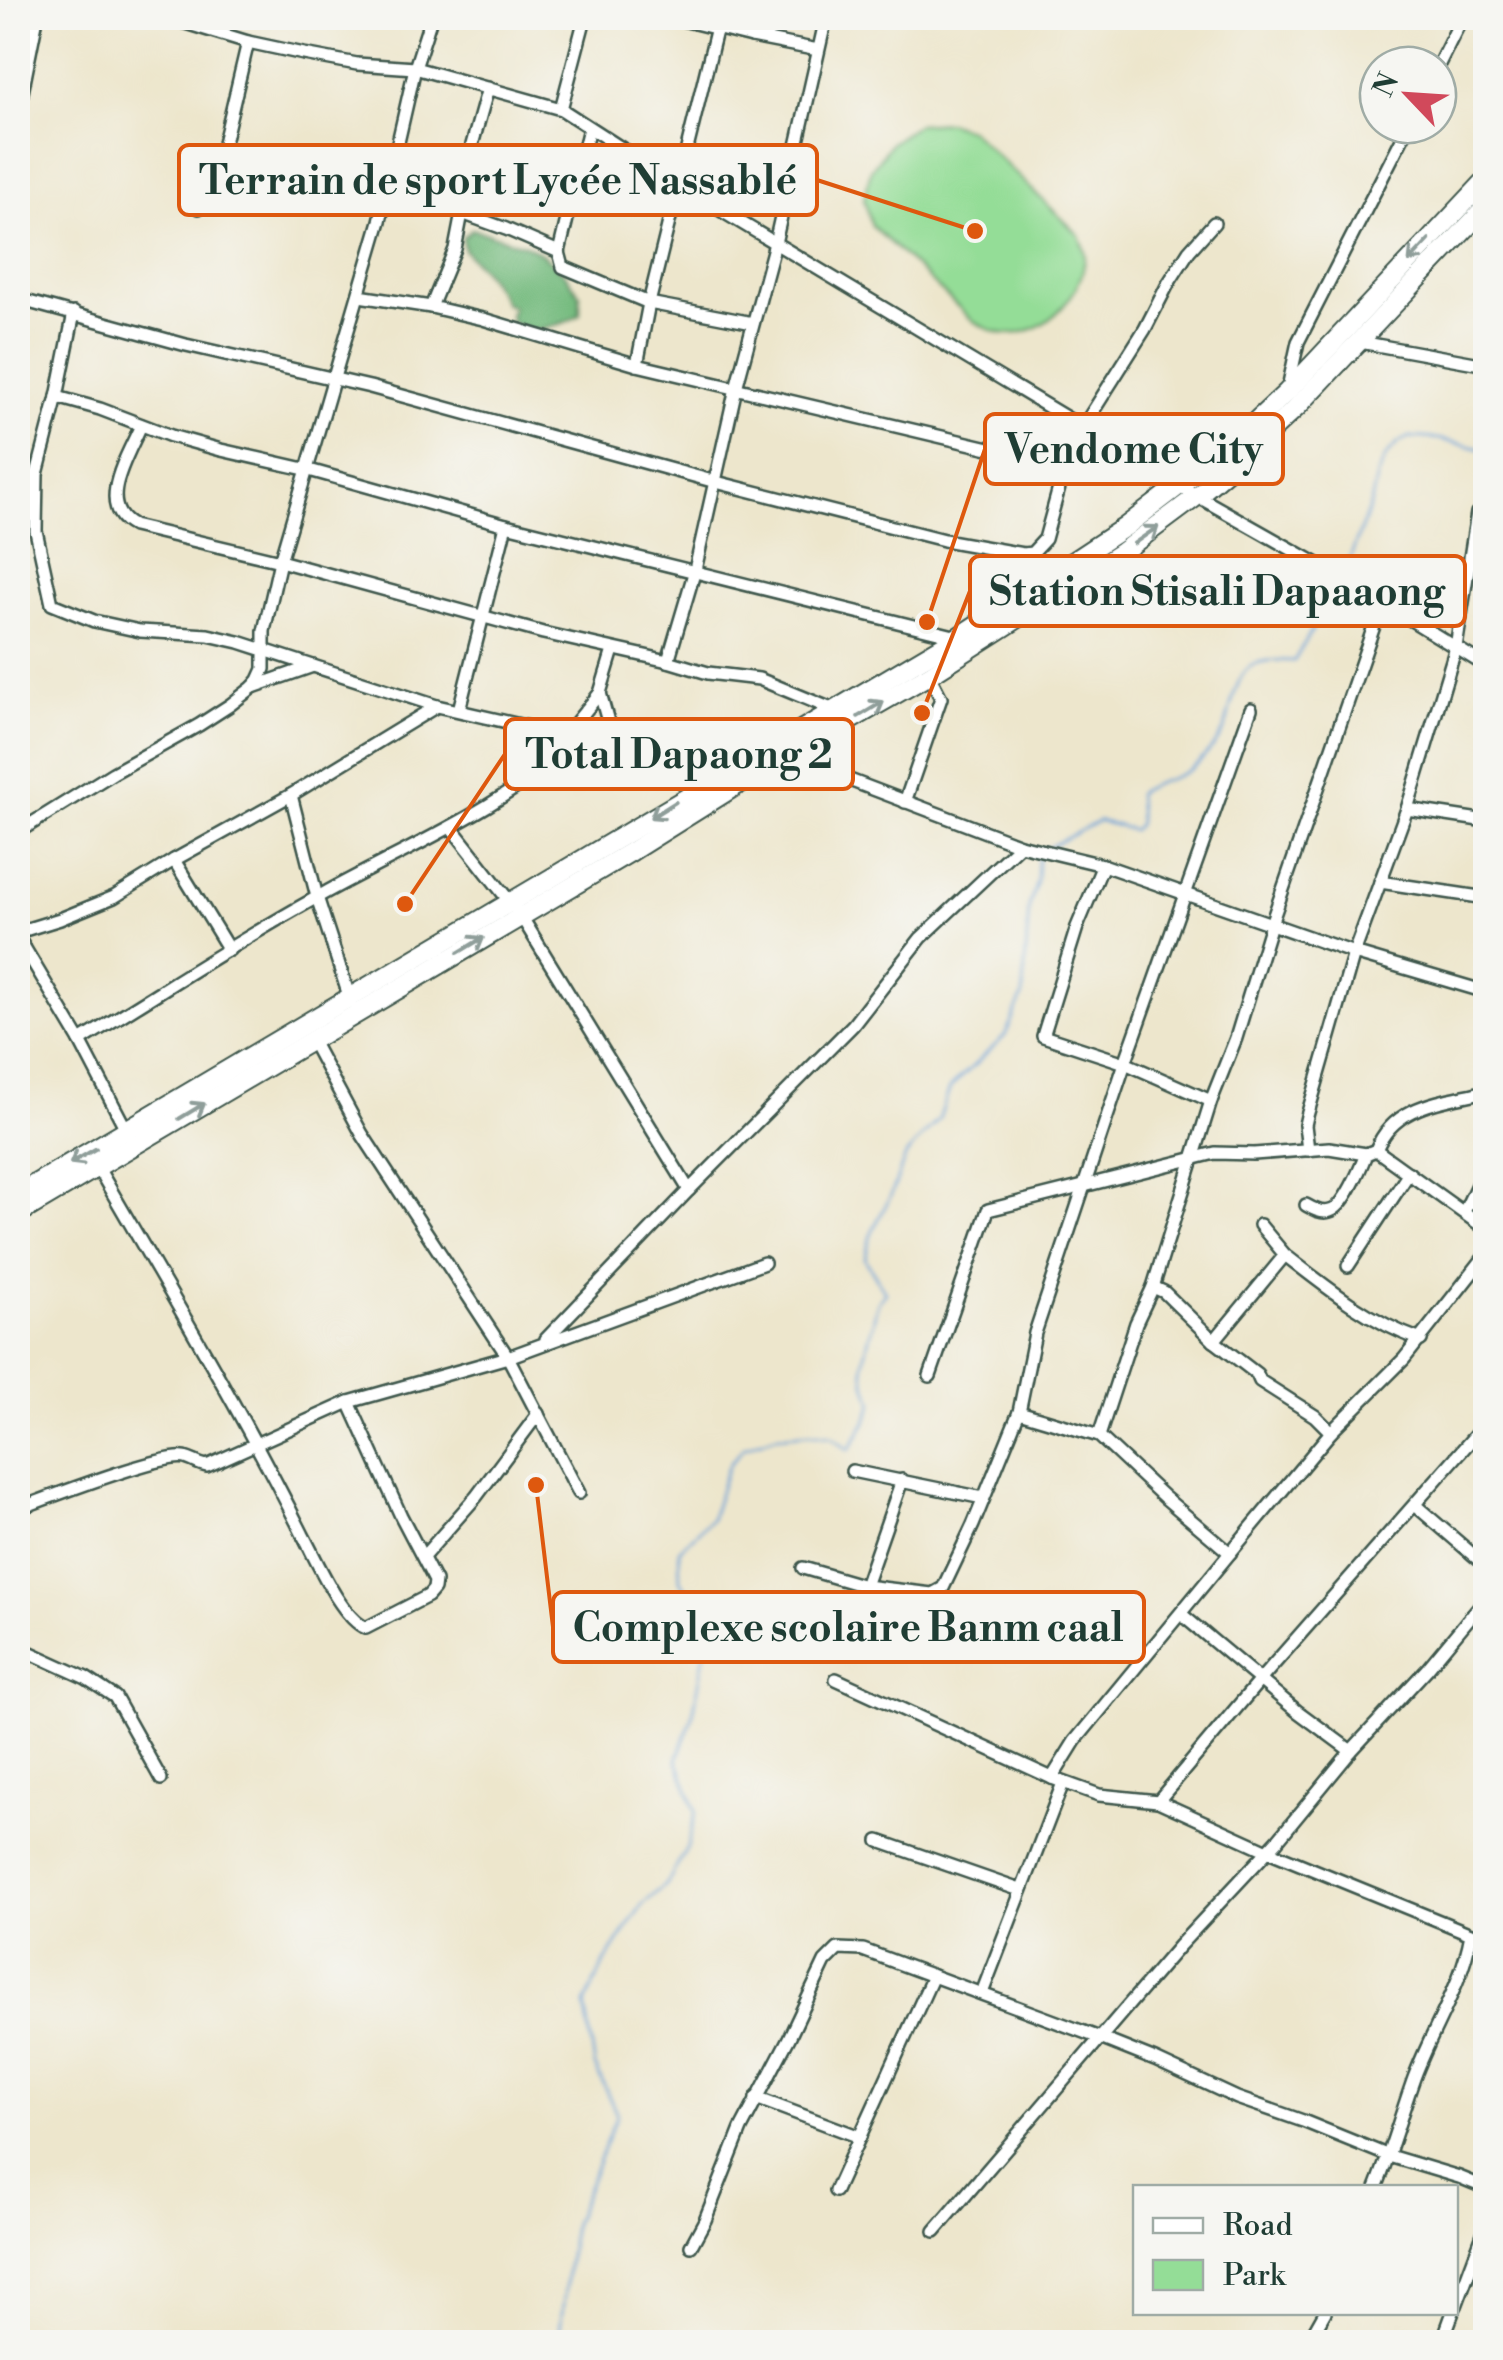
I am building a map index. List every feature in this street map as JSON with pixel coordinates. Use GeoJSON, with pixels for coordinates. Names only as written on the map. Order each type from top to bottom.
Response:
{"type":"FeatureCollection","features":[{"type":"Feature","properties":{"kind":"highway"},"geometry":{"type":"LineString","coordinates":[[18,1214],[98,1168],[130,1138],[728,782],[834,710],[1085,554],[1223,452],[1287,392],[1486,180]]}},
{"type":"Feature","properties":{"kind":"highway"},"geometry":{"type":"LineString","coordinates":[[728,782],[789,757],[929,674],[1164,523],[1284,419],[1486,207]]}},
{"type":"Feature","properties":{"kind":"highway"},"geometry":{"type":"LineString","coordinates":[[18,1194],[311,1040],[353,1006]]}},
{"type":"Feature","properties":{"kind":"street"},"geometry":{"type":"LineString","coordinates":[[18,114],[37,18]]}},
{"type":"Feature","properties":{"kind":"street"},"geometry":{"type":"LineString","coordinates":[[170,18],[248,42],[357,64],[416,68],[561,109],[774,243],[1486,666]]}},
{"type":"Feature","properties":{"kind":"street"},"geometry":{"type":"LineString","coordinates":[[254,687],[264,669],[264,631],[280,561],[380,221],[431,18]]}},
{"type":"Feature","properties":{"kind":"street"},"geometry":{"type":"LineString","coordinates":[[561,109],[585,18]]}},
{"type":"Feature","properties":{"kind":"street"},"geometry":{"type":"LineString","coordinates":[[674,18],[818,50]]}},
{"type":"Feature","properties":{"kind":"street"},"geometry":{"type":"LineString","coordinates":[[752,38],[756,18]]}},
{"type":"Feature","properties":{"kind":"street"},"geometry":{"type":"LineString","coordinates":[[668,661],[695,570],[826,18]]}},
{"type":"Feature","properties":{"kind":"street"},"geometry":{"type":"LineString","coordinates":[[1448,45],[1462,18]]}},
{"type":"Feature","properties":{"kind":"street"},"geometry":{"type":"LineString","coordinates":[[637,365],[717,28]]}},
{"type":"Feature","properties":{"kind":"street"},"geometry":{"type":"LineString","coordinates":[[199,208],[218,168],[248,42]]}},
{"type":"Feature","properties":{"kind":"street"},"geometry":{"type":"LineString","coordinates":[[431,306],[455,249],[462,214],[463,177],[488,88]]}},
{"type":"Feature","properties":{"kind":"street"},"geometry":{"type":"LineString","coordinates":[[589,128],[559,252],[563,268],[649,303],[753,323]]}},
{"type":"Feature","properties":{"kind":"street"},"geometry":{"type":"LineString","coordinates":[[1287,392],[1298,342],[1398,145]]}},
{"type":"Feature","properties":{"kind":"street"},"geometry":{"type":"LineString","coordinates":[[462,214],[559,252]]}},
{"type":"Feature","properties":{"kind":"street"},"geometry":{"type":"LineString","coordinates":[[18,299],[186,346],[334,379],[944,540],[1023,554],[1032,553],[1045,539],[1066,466],[1083,427],[1145,329],[1180,264],[1214,223]]}},
{"type":"Feature","properties":{"kind":"street"},"geometry":{"type":"LineString","coordinates":[[358,296],[431,306],[637,365],[1066,466]]}},
{"type":"Feature","properties":{"kind":"street"},"geometry":{"type":"LineString","coordinates":[[74,314],[38,474],[39,548],[52,604],[123,628],[208,635],[263,649],[436,706],[660,756],[728,782]]}},
{"type":"Feature","properties":{"kind":"street"},"geometry":{"type":"LineString","coordinates":[[1360,342],[1486,365]]}},
{"type":"Feature","properties":{"kind":"street"},"geometry":{"type":"LineString","coordinates":[[57,398],[221,450],[958,636]]}},
{"type":"Feature","properties":{"kind":"street"},"geometry":{"type":"LineString","coordinates":[[142,425],[114,501],[122,519],[133,526],[614,650],[708,673],[770,682],[834,710]]}},
{"type":"Feature","properties":{"kind":"street"},"geometry":{"type":"LineString","coordinates":[[1308,1150],[1306,1116],[1354,954],[1408,809],[1456,648],[1477,513]]}},
{"type":"Feature","properties":{"kind":"street"},"geometry":{"type":"LineString","coordinates":[[460,710],[506,525]]}},
{"type":"Feature","properties":{"kind":"street"},"geometry":{"type":"LineString","coordinates":[[1099,1436],[1136,1323],[1153,1288],[1211,1101],[1382,603]]}},
{"type":"Feature","properties":{"kind":"street"},"geometry":{"type":"LineString","coordinates":[[80,1041],[317,897],[451,826],[540,773],[571,737],[600,693],[614,650]]}},
{"type":"Feature","properties":{"kind":"street"},"geometry":{"type":"LineString","coordinates":[[18,832],[113,772],[199,725],[254,687],[313,666]]}},
{"type":"Feature","properties":{"kind":"street"},"geometry":{"type":"LineString","coordinates":[[905,802],[940,698],[929,674]]}},
{"type":"Feature","properties":{"kind":"street"},"geometry":{"type":"LineString","coordinates":[[600,693],[615,746]]}},
{"type":"Feature","properties":{"kind":"street"},"geometry":{"type":"LineString","coordinates":[[130,1138],[18,934],[114,897],[436,706]]}},
{"type":"Feature","properties":{"kind":"street"},"geometry":{"type":"LineString","coordinates":[[803,1568],[864,1586],[940,1592],[1020,1412],[1035,1333],[1125,1064],[1251,710]]}},
{"type":"Feature","properties":{"kind":"street"},"geometry":{"type":"LineString","coordinates":[[789,757],[1020,845],[1104,865],[1354,954],[1486,992]]}},
{"type":"Feature","properties":{"kind":"street"},"geometry":{"type":"LineString","coordinates":[[290,795],[317,897],[353,1006]]}},
{"type":"Feature","properties":{"kind":"street"},"geometry":{"type":"LineString","coordinates":[[1408,809],[1486,820]]}},
{"type":"Feature","properties":{"kind":"street"},"geometry":{"type":"LineString","coordinates":[[451,826],[516,909],[688,1190]]}},
{"type":"Feature","properties":{"kind":"street"},"geometry":{"type":"LineString","coordinates":[[543,1342],[853,1025],[922,938],[1020,845]]}},
{"type":"Feature","properties":{"kind":"street"},"geometry":{"type":"LineString","coordinates":[[174,860],[229,950]]}},
{"type":"Feature","properties":{"kind":"street"},"geometry":{"type":"LineString","coordinates":[[1104,865],[1078,928],[1043,1036],[1125,1064],[1211,1101]]}},
{"type":"Feature","properties":{"kind":"street"},"geometry":{"type":"LineString","coordinates":[[1380,882],[1486,898]]}},
{"type":"Feature","properties":{"kind":"street"},"geometry":{"type":"LineString","coordinates":[[311,1040],[362,1134],[508,1357],[579,1493]]}},
{"type":"Feature","properties":{"kind":"street"},"geometry":{"type":"LineString","coordinates":[[1306,1205],[1327,1212],[1336,1210],[1383,1132],[1402,1116],[1486,1091]]}},
{"type":"Feature","properties":{"kind":"street"},"geometry":{"type":"LineString","coordinates":[[930,1376],[988,1210],[1086,1184],[1193,1157],[1231,1152],[1371,1152],[1486,1229]]}},
{"type":"Feature","properties":{"kind":"street"},"geometry":{"type":"LineString","coordinates":[[1464,1212],[1486,1166]]}},
{"type":"Feature","properties":{"kind":"street"},"geometry":{"type":"LineString","coordinates":[[98,1168],[256,1442],[331,1590],[361,1627],[366,1628],[428,1596],[435,1581],[348,1402]]}},
{"type":"Feature","properties":{"kind":"street"},"geometry":{"type":"LineString","coordinates":[[1348,1266],[1409,1174]]}},
{"type":"Feature","properties":{"kind":"street"},"geometry":{"type":"LineString","coordinates":[[1260,1225],[1285,1255],[1356,1308],[1421,1340]]}},
{"type":"Feature","properties":{"kind":"street"},"geometry":{"type":"LineString","coordinates":[[1214,1341],[1285,1255]]}},
{"type":"Feature","properties":{"kind":"street"},"geometry":{"type":"LineString","coordinates":[[982,1993],[1075,1741],[1332,1432],[1421,1340],[1486,1255]]}},
{"type":"Feature","properties":{"kind":"street"},"geometry":{"type":"LineString","coordinates":[[18,1509],[168,1459],[184,1458],[207,1466],[348,1402],[508,1357],[764,1263]]}},
{"type":"Feature","properties":{"kind":"street"},"geometry":{"type":"LineString","coordinates":[[1153,1288],[1164,1292],[1214,1341],[1257,1374],[1260,1382],[1315,1416],[1332,1432]]}},
{"type":"Feature","properties":{"kind":"street"},"geometry":{"type":"LineString","coordinates":[[1020,1412],[1099,1436],[1230,1553]]}},
{"type":"Feature","properties":{"kind":"street"},"geometry":{"type":"LineString","coordinates":[[423,1557],[476,1498],[538,1414]]}},
{"type":"Feature","properties":{"kind":"street"},"geometry":{"type":"LineString","coordinates":[[1158,1801],[1486,1423]]}},
{"type":"Feature","properties":{"kind":"street"},"geometry":{"type":"LineString","coordinates":[[852,1471],[982,1498]]}},
{"type":"Feature","properties":{"kind":"street"},"geometry":{"type":"LineString","coordinates":[[864,1586],[902,1480]]}},
{"type":"Feature","properties":{"kind":"street"},"geometry":{"type":"LineString","coordinates":[[1415,1506],[1486,1566]]}},
{"type":"Feature","properties":{"kind":"street"},"geometry":{"type":"LineString","coordinates":[[935,2231],[1179,1946],[1268,1851],[1486,1598]]}},
{"type":"Feature","properties":{"kind":"street"},"geometry":{"type":"LineString","coordinates":[[1181,1614],[1351,1751]]}},
{"type":"Feature","properties":{"kind":"street"},"geometry":{"type":"LineString","coordinates":[[18,1647],[86,1678],[115,1697],[161,1779]]}},
{"type":"Feature","properties":{"kind":"street"},"geometry":{"type":"LineString","coordinates":[[836,1678],[1058,1781],[1108,1796],[1158,1801],[1268,1851],[1486,1938]]}},
{"type":"Feature","properties":{"kind":"street"},"geometry":{"type":"LineString","coordinates":[[879,1841],[1020,1890]]}},
{"type":"Feature","properties":{"kind":"street"},"geometry":{"type":"LineString","coordinates":[[1377,2185],[1414,2076],[1462,1972],[1471,1934]]}},
{"type":"Feature","properties":{"kind":"street"},"geometry":{"type":"LineString","coordinates":[[691,2246],[756,2098],[825,1962],[838,1949],[863,1950],[982,1993],[1156,2060],[1237,2098],[1486,2188]]}},
{"type":"Feature","properties":{"kind":"street"},"geometry":{"type":"LineString","coordinates":[[835,2191],[933,1976]]}},
{"type":"Feature","properties":{"kind":"street"},"geometry":{"type":"LineString","coordinates":[[756,2098],[860,2137]]}},
{"type":"Feature","properties":{"kind":"street"},"geometry":{"type":"LineString","coordinates":[[1458,2298],[1485,2227]]}},
{"type":"Feature","properties":{"kind":"street"},"geometry":{"type":"LineString","coordinates":[[1308,2342],[1323,2315]]}},
{"type":"Feature","properties":{"kind":"street"},"geometry":{"type":"LineString","coordinates":[[1442,2342],[1452,2315]]}},
{"type":"Feature","properties":{"kind":"green space"},"geometry":{"type":"Polygon","coordinates":[[[947,122],[969,129],[1079,235],[1085,255],[1083,271],[1072,295],[1054,315],[1031,329],[1007,334],[973,321],[872,226],[864,199],[871,170],[891,143],[918,124],[947,122]]]}},
{"type":"Feature","properties":{"kind":"green space"},"geometry":{"type":"Polygon","coordinates":[[[472,229],[542,254],[580,294],[580,314],[534,332],[511,322],[513,307],[505,303],[488,276],[464,250],[462,238],[472,229]]]}},
{"type":"Feature","properties":{"kind":"waterway"},"geometry":{"type":"LineString","coordinates":[[1344,574],[1377,476],[1386,456],[1398,443],[1409,437],[1439,439],[1486,450]]}},
{"type":"Feature","properties":{"kind":"waterway"},"geometry":{"type":"LineString","coordinates":[[1047,848],[1099,821],[1133,830],[1139,823],[1137,793],[1185,772],[1206,755],[1224,729],[1243,674],[1257,663],[1294,661],[1341,581]]}},
{"type":"Feature","properties":{"kind":"waterway"},"geometry":{"type":"LineString","coordinates":[[561,2342],[573,2223],[617,2115],[595,2066],[585,2004],[604,1964],[642,1905],[667,1884],[687,1847],[696,1812],[677,1759],[692,1719],[705,1652],[683,1636],[692,1598],[680,1581],[679,1550],[711,1519],[728,1466],[744,1447],[776,1436],[810,1433],[831,1436],[849,1450],[866,1422],[873,1402],[864,1362],[877,1306],[885,1292],[865,1259],[871,1234],[906,1155],[939,1119],[950,1088],[1005,1036],[1013,1018],[1023,995],[1029,906],[1037,881],[1038,856]]}},
{"type":"Feature","properties":{"kind":"place","name":"Terrain de sport Lycée Nassablé"},"geometry":{"type":"Point","coordinates":[975,231]}},
{"type":"Feature","properties":{"kind":"place","name":"Vendome City"},"geometry":{"type":"Point","coordinates":[927,622]}},
{"type":"Feature","properties":{"kind":"place","name":"Station Stisali Dapaaong"},"geometry":{"type":"Point","coordinates":[922,713]}},
{"type":"Feature","properties":{"kind":"place","name":"Total Dapaong 2"},"geometry":{"type":"Point","coordinates":[405,904]}},
{"type":"Feature","properties":{"kind":"place","name":"Complexe scolaire Banm caal"},"geometry":{"type":"Point","coordinates":[536,1485]}}]}
